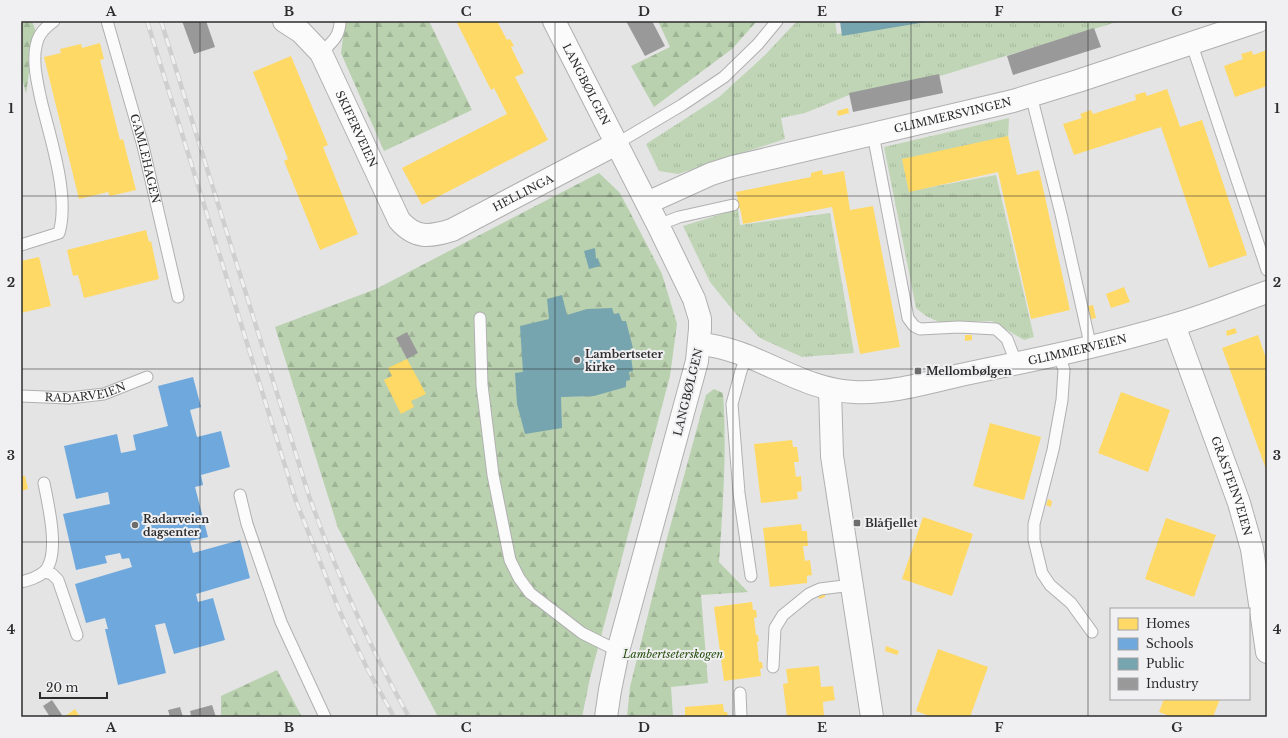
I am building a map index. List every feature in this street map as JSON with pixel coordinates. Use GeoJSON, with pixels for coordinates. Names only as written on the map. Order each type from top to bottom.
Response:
{"type":"FeatureCollection","features":[{"type":"Feature","properties":{"kind":"street","name":"SKIFERVEIEN"},"geometry":{"type":"LineString","coordinates":[[284,21],[301,32],[321,52],[399,220],[407,229],[416,234],[427,235]]}},
{"type":"Feature","properties":{"kind":"street","name":"LANGBØLGEN"},"geometry":{"type":"LineString","coordinates":[[554,21],[658,225],[697,308],[700,319],[700,344],[696,367],[618,651],[606,717]]}},
{"type":"Feature","properties":{"kind":"street","name":"GLIMMERSVINGEN"},"geometry":{"type":"LineString","coordinates":[[647,203],[711,174],[733,167],[1032,95],[1192,44],[1258,21]]}},
{"type":"Feature","properties":{"kind":"street","name":"HELLINGA"},"geometry":{"type":"LineString","coordinates":[[427,235],[436,235],[452,230],[616,144]]}},
{"type":"Feature","properties":{"kind":"street","name":"GLIMMERVEIEN"},"geometry":{"type":"LineString","coordinates":[[700,344],[717,346],[747,355],[830,390],[879,392],[1091,348],[1174,325],[1267,292]]}},
{"type":"Feature","properties":{"kind":"street","name":"GRÅSTEINVEIEN"},"geometry":{"type":"LineString","coordinates":[[1174,325],[1198,385],[1241,510],[1252,549],[1267,652]]}},
{"type":"Feature","properties":{"kind":"street"},"geometry":{"type":"LineString","coordinates":[[830,390],[832,456],[872,717]]}},
{"type":"Feature","properties":{"kind":"lane"},"geometry":{"type":"LineString","coordinates":[[21,245],[59,233],[61,224],[60,179],[38,88],[35,66],[38,40],[42,32],[54,21]]}},
{"type":"Feature","properties":{"kind":"lane","name":"GAMLEHAGEN"},"geometry":{"type":"LineString","coordinates":[[107,21],[143,146],[178,297]]}},
{"type":"Feature","properties":{"kind":"lane"},"geometry":{"type":"LineString","coordinates":[[321,52],[334,40],[338,34],[340,21]]}},
{"type":"Feature","properties":{"kind":"lane"},"geometry":{"type":"LineString","coordinates":[[616,144],[662,118],[724,77],[758,44],[777,21]]}},
{"type":"Feature","properties":{"kind":"lane"},"geometry":{"type":"LineString","coordinates":[[1192,44],[1267,270]]}},
{"type":"Feature","properties":{"kind":"lane"},"geometry":{"type":"LineString","coordinates":[[1032,95],[1061,214],[1091,348]]}},
{"type":"Feature","properties":{"kind":"lane"},"geometry":{"type":"LineString","coordinates":[[873,134],[908,318],[914,326],[920,329],[939,327],[996,329],[1007,339],[1017,364]]}},
{"type":"Feature","properties":{"kind":"lane"},"geometry":{"type":"LineString","coordinates":[[658,225],[679,217],[733,205]]}},
{"type":"Feature","properties":{"kind":"lane"},"geometry":{"type":"LineString","coordinates":[[480,318],[482,385],[493,475],[510,560],[519,578],[530,593],[582,633],[618,651]]}},
{"type":"Feature","properties":{"kind":"lane"},"geometry":{"type":"LineString","coordinates":[[747,355],[732,404],[739,493],[751,576]]}},
{"type":"Feature","properties":{"kind":"lane"},"geometry":{"type":"LineString","coordinates":[[1060,355],[1064,370],[1062,400],[1053,450],[1034,524],[1034,540],[1042,573],[1050,585],[1072,603],[1092,632]]}},
{"type":"Feature","properties":{"kind":"lane","name":"RADARVEIEN"},"geometry":{"type":"LineString","coordinates":[[21,396],[69,398],[104,394],[147,377]]}},
{"type":"Feature","properties":{"kind":"lane"},"geometry":{"type":"LineString","coordinates":[[21,582],[32,579],[44,572],[50,563],[52,548],[51,527],[44,483]]}},
{"type":"Feature","properties":{"kind":"lane"},"geometry":{"type":"LineString","coordinates":[[240,495],[269,590],[281,622],[325,717]]}},
{"type":"Feature","properties":{"kind":"lane"},"geometry":{"type":"LineString","coordinates":[[44,572],[52,574],[58,580],[77,635]]}},
{"type":"Feature","properties":{"kind":"lane"},"geometry":{"type":"LineString","coordinates":[[773,667],[775,628],[783,615],[809,594],[820,589],[852,585]]}},
{"type":"Feature","properties":{"kind":"lane"},"geometry":{"type":"LineString","coordinates":[[740,694],[741,717]]}},
{"type":"Feature","properties":{"kind":"green space"},"geometry":{"type":"Polygon","coordinates":[[[21,21],[32,21],[35,29],[26,94],[21,73],[21,21]]]}},
{"type":"Feature","properties":{"kind":"green space"},"geometry":{"type":"Polygon","coordinates":[[[345,21],[429,21],[472,110],[384,151],[341,53],[345,21]]]}},
{"type":"Feature","properties":{"kind":"green space"},"geometry":{"type":"Polygon","coordinates":[[[658,21],[757,21],[732,49],[654,107],[631,66],[670,47],[658,21]]]}},
{"type":"Feature","properties":{"kind":"green space"},"geometry":{"type":"Polygon","coordinates":[[[797,21],[835,21],[837,34],[919,21],[1120,21],[937,77],[849,95],[805,113],[781,118],[785,139],[678,174],[659,171],[646,144],[719,97],[764,56],[797,21]]]}},
{"type":"Feature","properties":{"kind":"green space"},"geometry":{"type":"Polygon","coordinates":[[[1009,118],[1008,139],[910,191],[996,175],[1034,337],[1024,340],[992,321],[941,323],[926,316],[916,308],[884,147],[1009,118]]]}},
{"type":"Feature","properties":{"kind":"green space"},"geometry":{"type":"Polygon","coordinates":[[[599,173],[620,193],[662,274],[677,324],[670,376],[590,678],[582,717],[438,717],[338,528],[275,327],[376,289],[599,173]]]}},
{"type":"Feature","properties":{"kind":"green space"},"geometry":{"type":"Polygon","coordinates":[[[738,209],[740,225],[830,213],[854,353],[802,357],[760,338],[736,314],[710,282],[683,226],[738,209]]]}},
{"type":"Feature","properties":{"kind":"green space","name":"Lambertseterskogen"},"geometry":{"type":"Polygon","coordinates":[[[714,389],[723,393],[725,435],[719,562],[748,592],[701,595],[708,683],[671,687],[673,717],[627,717],[630,687],[666,542],[706,395],[714,389]]]}},
{"type":"Feature","properties":{"kind":"green space"},"geometry":{"type":"Polygon","coordinates":[[[277,670],[302,717],[221,717],[221,696],[277,670]]]}},
{"type":"Feature","properties":{"kind":"building: Homes"},"geometry":{"type":"Polygon","coordinates":[[[456,21],[497,21],[507,40],[510,39],[514,46],[511,47],[524,73],[515,77],[548,140],[422,205],[402,168],[507,114],[494,88],[491,90],[456,21]]]}},
{"type":"Feature","properties":{"kind":"building: Homes"},"geometry":{"type":"Polygon","coordinates":[[[100,43],[104,59],[100,60],[120,140],[123,139],[136,190],[110,196],[108,192],[79,199],[44,57],[61,53],[60,49],[81,44],[82,48],[100,43]]]}},
{"type":"Feature","properties":{"kind":"building: Homes"},"geometry":{"type":"Polygon","coordinates":[[[1267,50],[1267,86],[1235,97],[1224,66],[1243,59],[1241,54],[1252,51],[1253,55],[1267,50]]]}},
{"type":"Feature","properties":{"kind":"building: Homes"},"geometry":{"type":"Polygon","coordinates":[[[291,56],[328,145],[323,147],[358,234],[320,250],[284,161],[288,159],[253,72],[291,56]]]}},
{"type":"Feature","properties":{"kind":"building: Homes"},"geometry":{"type":"Polygon","coordinates":[[[1167,89],[1180,127],[1202,120],[1247,255],[1209,268],[1161,127],[1074,155],[1063,124],[1082,118],[1080,114],[1091,110],[1093,114],[1136,100],[1135,95],[1145,92],[1147,96],[1167,89]]]}},
{"type":"Feature","properties":{"kind":"building: Homes"},"geometry":{"type":"Polygon","coordinates":[[[848,108],[849,113],[838,116],[837,111],[848,108]]]}},
{"type":"Feature","properties":{"kind":"building: Homes"},"geometry":{"type":"Polygon","coordinates":[[[1008,136],[1017,175],[1039,170],[1070,310],[1031,319],[998,172],[909,192],[902,159],[1008,136]]]}},
{"type":"Feature","properties":{"kind":"building: Homes"},"geometry":{"type":"Polygon","coordinates":[[[822,170],[823,175],[844,171],[850,210],[873,206],[900,347],[860,354],[832,207],[743,224],[740,208],[735,209],[734,201],[738,200],[736,192],[811,177],[811,173],[822,170]]]}},
{"type":"Feature","properties":{"kind":"building: Homes"},"geometry":{"type":"Polygon","coordinates":[[[146,230],[149,242],[151,241],[159,279],[84,298],[78,275],[73,276],[67,250],[146,230]]]}},
{"type":"Feature","properties":{"kind":"building: Homes"},"geometry":{"type":"Polygon","coordinates":[[[39,257],[51,306],[21,313],[21,261],[39,257]]]}},
{"type":"Feature","properties":{"kind":"building: Homes"},"geometry":{"type":"Polygon","coordinates":[[[1124,287],[1130,302],[1111,308],[1106,294],[1124,287]]]}},
{"type":"Feature","properties":{"kind":"building: Homes"},"geometry":{"type":"Polygon","coordinates":[[[1093,305],[1096,318],[1091,319],[1088,306],[1093,305]]]}},
{"type":"Feature","properties":{"kind":"building: Homes"},"geometry":{"type":"Polygon","coordinates":[[[1235,328],[1237,333],[1227,336],[1226,331],[1235,328]]]}},
{"type":"Feature","properties":{"kind":"building: Homes"},"geometry":{"type":"Polygon","coordinates":[[[965,335],[972,335],[972,340],[965,341],[965,335]]]}},
{"type":"Feature","properties":{"kind":"building: Homes"},"geometry":{"type":"Polygon","coordinates":[[[1258,335],[1267,361],[1267,472],[1222,348],[1258,335]]]}},
{"type":"Feature","properties":{"kind":"building: Homes"},"geometry":{"type":"Polygon","coordinates":[[[407,359],[426,394],[411,401],[414,407],[401,414],[384,380],[392,376],[388,368],[407,359]]]}},
{"type":"Feature","properties":{"kind":"building: Homes"},"geometry":{"type":"Polygon","coordinates":[[[1121,392],[1170,410],[1148,472],[1098,453],[1121,392]]]}},
{"type":"Feature","properties":{"kind":"building: Homes"},"geometry":{"type":"Polygon","coordinates":[[[990,423],[1041,437],[1024,500],[973,486],[990,423]]]}},
{"type":"Feature","properties":{"kind":"building: Homes"},"geometry":{"type":"Polygon","coordinates":[[[792,440],[793,447],[797,447],[799,462],[794,462],[796,477],[801,476],[802,491],[797,492],[798,499],[761,503],[754,444],[792,440]]]}},
{"type":"Feature","properties":{"kind":"building: Homes"},"geometry":{"type":"Polygon","coordinates":[[[21,476],[25,476],[28,489],[21,491],[21,476]]]}},
{"type":"Feature","properties":{"kind":"building: Homes"},"geometry":{"type":"Polygon","coordinates":[[[1048,499],[1052,501],[1051,507],[1046,505],[1048,499]]]}},
{"type":"Feature","properties":{"kind":"building: Homes"},"geometry":{"type":"Polygon","coordinates":[[[923,517],[973,534],[952,596],[902,579],[923,517]]]}},
{"type":"Feature","properties":{"kind":"building: Homes"},"geometry":{"type":"Polygon","coordinates":[[[1166,518],[1216,535],[1194,597],[1145,579],[1166,518]]]}},
{"type":"Feature","properties":{"kind":"building: Homes"},"geometry":{"type":"Polygon","coordinates":[[[801,524],[802,531],[807,531],[808,546],[803,546],[805,561],[810,560],[812,575],[807,576],[807,583],[770,587],[763,528],[801,524]]]}},
{"type":"Feature","properties":{"kind":"building: Homes"},"geometry":{"type":"Polygon","coordinates":[[[825,594],[825,597],[819,599],[818,595],[825,594]]]}},
{"type":"Feature","properties":{"kind":"building: Homes"},"geometry":{"type":"Polygon","coordinates":[[[752,602],[753,610],[756,610],[757,617],[754,618],[756,635],[758,635],[759,641],[757,642],[759,662],[762,662],[763,668],[760,669],[761,676],[724,681],[714,607],[752,602]]]}},
{"type":"Feature","properties":{"kind":"building: Homes"},"geometry":{"type":"Polygon","coordinates":[[[886,646],[899,651],[897,655],[885,651],[886,646]]]}},
{"type":"Feature","properties":{"kind":"building: Homes"},"geometry":{"type":"Polygon","coordinates":[[[938,649],[988,667],[970,717],[932,717],[916,711],[938,649]]]}},
{"type":"Feature","properties":{"kind":"building: Homes"},"geometry":{"type":"Polygon","coordinates":[[[819,666],[821,687],[833,686],[835,700],[823,702],[824,717],[787,717],[783,684],[788,683],[786,669],[819,666]]]}},
{"type":"Feature","properties":{"kind":"building: Homes"},"geometry":{"type":"Polygon","coordinates":[[[1164,700],[1220,700],[1213,717],[1172,717],[1159,712],[1164,700]]]}},
{"type":"Feature","properties":{"kind":"building: Homes"},"geometry":{"type":"Polygon","coordinates":[[[723,704],[724,712],[727,712],[728,717],[685,717],[685,707],[723,704]]]}},
{"type":"Feature","properties":{"kind":"building: Homes"},"geometry":{"type":"Polygon","coordinates":[[[75,709],[80,717],[64,717],[75,709]]]}},
{"type":"Feature","properties":{"kind":"building: Schools","name":"Radarveien dagsenter"},"geometry":{"type":"Polygon","coordinates":[[[193,377],[201,407],[190,410],[197,437],[221,431],[230,467],[201,475],[203,485],[195,487],[208,537],[190,541],[193,553],[240,540],[250,578],[196,594],[198,602],[213,598],[225,640],[174,654],[165,623],[155,625],[166,673],[118,685],[105,629],[108,629],[105,618],[86,623],[75,584],[132,567],[129,558],[122,559],[120,553],[105,556],[107,563],[76,570],[63,514],[110,504],[108,492],[76,499],[64,446],[117,434],[121,453],[136,450],[133,435],[168,426],[158,386],[193,377]]]}},
{"type":"Feature","properties":{"kind":"building: Public"},"geometry":{"type":"Polygon","coordinates":[[[840,21],[926,21],[926,22],[842,36],[840,21]]]}},
{"type":"Feature","properties":{"kind":"building: Public"},"geometry":{"type":"Polygon","coordinates":[[[595,248],[596,259],[598,258],[600,266],[589,269],[584,251],[595,248]]]}},
{"type":"Feature","properties":{"kind":"building: Public","name":"Lambertseter kirke"},"geometry":{"type":"Polygon","coordinates":[[[562,295],[567,315],[587,309],[612,308],[614,314],[619,313],[622,321],[626,321],[633,348],[630,349],[633,371],[629,372],[630,380],[626,381],[626,387],[594,396],[561,397],[562,428],[525,434],[517,404],[515,373],[523,372],[520,326],[549,319],[547,299],[562,295]]]}},
{"type":"Feature","properties":{"kind":"building: Industry"},"geometry":{"type":"Polygon","coordinates":[[[182,21],[206,21],[215,47],[194,54],[182,21]]]}},
{"type":"Feature","properties":{"kind":"building: Industry"},"geometry":{"type":"Polygon","coordinates":[[[626,21],[652,21],[665,46],[645,56],[626,21]]]}},
{"type":"Feature","properties":{"kind":"building: Industry"},"geometry":{"type":"Polygon","coordinates":[[[1094,28],[1101,47],[1013,75],[1007,56],[1094,28]]]}},
{"type":"Feature","properties":{"kind":"building: Industry"},"geometry":{"type":"Polygon","coordinates":[[[939,74],[943,93],[853,112],[849,93],[939,74]]]}},
{"type":"Feature","properties":{"kind":"building: Industry"},"geometry":{"type":"Polygon","coordinates":[[[407,332],[418,353],[407,359],[396,338],[407,332]]]}},
{"type":"Feature","properties":{"kind":"building: Industry"},"geometry":{"type":"Polygon","coordinates":[[[52,700],[62,715],[60,717],[50,717],[43,706],[52,700]]]}},
{"type":"Feature","properties":{"kind":"building: Industry"},"geometry":{"type":"Polygon","coordinates":[[[212,705],[216,717],[187,717],[191,715],[190,711],[212,705]]]}},
{"type":"Feature","properties":{"kind":"building: Industry"},"geometry":{"type":"Polygon","coordinates":[[[180,707],[183,717],[170,717],[168,710],[180,707]]]}},
{"type":"Feature","properties":{"kind":"railway"},"geometry":{"type":"LineString","coordinates":[[147,21],[296,501],[340,612],[367,668],[394,717]]}},
{"type":"Feature","properties":{"kind":"railway"},"geometry":{"type":"LineString","coordinates":[[161,21],[309,496],[330,553],[354,608],[380,663],[409,717]]}},
{"type":"Feature","properties":{"kind":"place","name":"Lambertseter kirke"},"geometry":{"type":"Point","coordinates":[577,360]}},
{"type":"Feature","properties":{"kind":"place","name":"Mellombølgen"},"geometry":{"type":"Point","coordinates":[918,371]}},
{"type":"Feature","properties":{"kind":"place","name":"Blåfjellet"},"geometry":{"type":"Point","coordinates":[857,523]}},
{"type":"Feature","properties":{"kind":"place","name":"Radarveien dagsenter"},"geometry":{"type":"Point","coordinates":[135,525]}}]}
